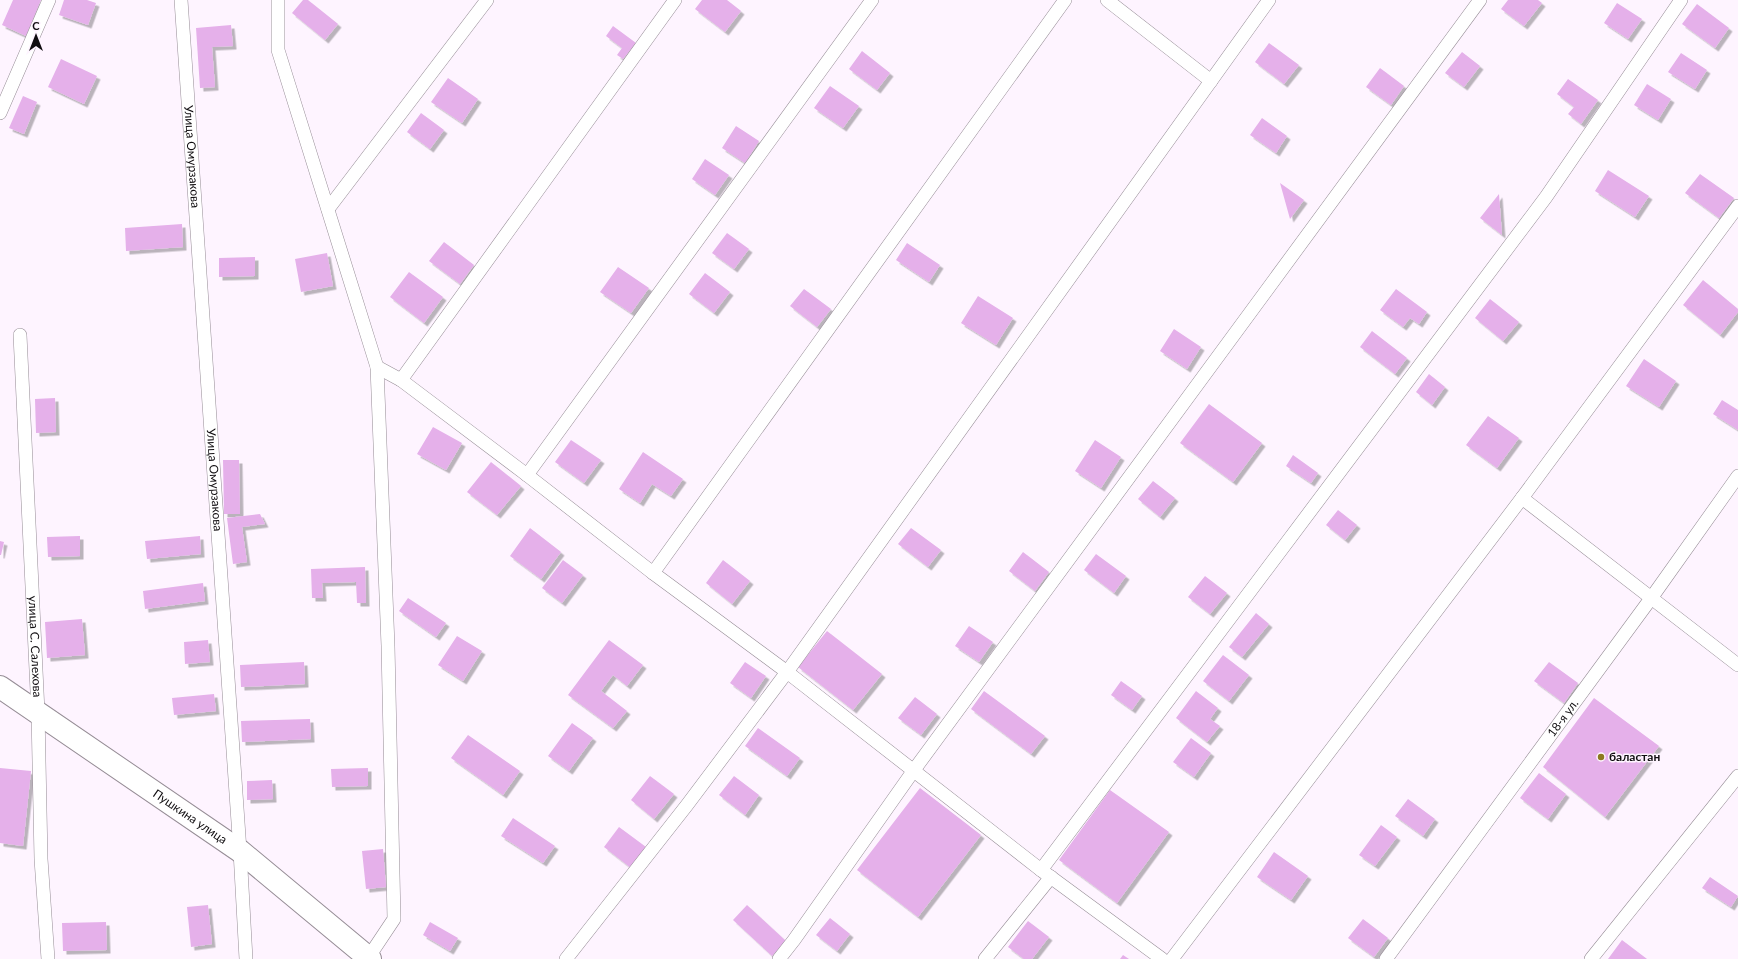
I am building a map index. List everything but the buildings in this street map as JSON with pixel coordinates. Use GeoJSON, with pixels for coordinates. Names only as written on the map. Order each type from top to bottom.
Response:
{"type":"FeatureCollection","features":[{"type":"Feature","properties":{"kind":"highway","name":"Пушкина улица"},"geometry":{"type":"LineString","coordinates":[[0,687],[240,851],[369,958]]}},
{"type":"Feature","properties":{"kind":"street"},"geometry":{"type":"LineString","coordinates":[[0,113],[49,0]]}},
{"type":"Feature","properties":{"kind":"street","name":"Улица Омурзакова"},"geometry":{"type":"LineString","coordinates":[[181,0],[240,851],[246,959]]}},
{"type":"Feature","properties":{"kind":"street"},"geometry":{"type":"LineString","coordinates":[[328,209],[487,0]]}},
{"type":"Feature","properties":{"kind":"street"},"geometry":{"type":"LineString","coordinates":[[401,380],[675,0]]}},
{"type":"Feature","properties":{"kind":"street"},"geometry":{"type":"LineString","coordinates":[[527,475],[872,0]]}},
{"type":"Feature","properties":{"kind":"street"},"geometry":{"type":"LineString","coordinates":[[653,573],[1065,0]]}},
{"type":"Feature","properties":{"kind":"street"},"geometry":{"type":"LineString","coordinates":[[1107,0],[1211,81]]}},
{"type":"Feature","properties":{"kind":"street"},"geometry":{"type":"LineString","coordinates":[[566,959],[687,805],[787,672],[1269,0]]}},
{"type":"Feature","properties":{"kind":"street"},"geometry":{"type":"LineString","coordinates":[[779,959],[799,934],[914,770],[1480,0]]}},
{"type":"Feature","properties":{"kind":"street"},"geometry":{"type":"LineString","coordinates":[[985,959],[1046,874],[1546,197],[1681,0]]}},
{"type":"Feature","properties":{"kind":"street"},"geometry":{"type":"LineString","coordinates":[[278,2],[278,50],[377,367],[388,646],[394,919],[369,958]]}},
{"type":"Feature","properties":{"kind":"street"},"geometry":{"type":"LineString","coordinates":[[1172,959],[1522,498],[1738,206]]}},
{"type":"Feature","properties":{"kind":"street","name":"улица С. Салехова"},"geometry":{"type":"LineString","coordinates":[[20,335],[38,712],[41,859],[48,959]]}},
{"type":"Feature","properties":{"kind":"street"},"geometry":{"type":"LineString","coordinates":[[377,367],[401,380],[527,475],[653,573],[787,672],[1046,874],[1162,959]]}},
{"type":"Feature","properties":{"kind":"street","name":"18-я ул."},"geometry":{"type":"LineString","coordinates":[[1386,959],[1652,597],[1738,476]]}},
{"type":"Feature","properties":{"kind":"street"},"geometry":{"type":"LineString","coordinates":[[1522,498],[1738,665]]}},
{"type":"Feature","properties":{"kind":"street"},"geometry":{"type":"LineString","coordinates":[[1591,959],[1738,776]]}},
{"type":"Feature","properties":{"kind":"place","name":"баластан"},"geometry":{"type":"Point","coordinates":[1601,757]}}]}
